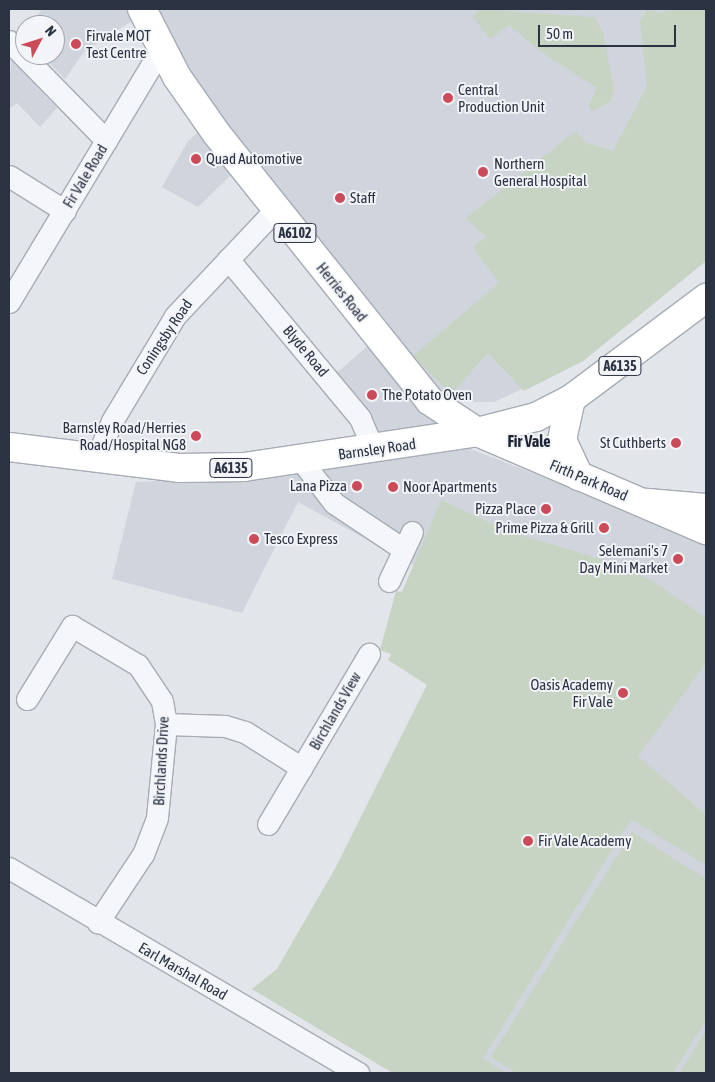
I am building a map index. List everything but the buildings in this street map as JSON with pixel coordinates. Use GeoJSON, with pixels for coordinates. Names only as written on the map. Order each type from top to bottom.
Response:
{"type":"FeatureCollection","features":[{"type":"Feature","properties":{"kind":"main road","name":"Herries Road"},"geometry":{"type":"LineString","coordinates":[[142,9],[164,54],[216,132],[276,210],[430,401],[477,432]]}},
{"type":"Feature","properties":{"kind":"main road","name":"Barnsley Road"},"geometry":{"type":"LineString","coordinates":[[9,447],[179,468],[301,460],[477,432],[536,416],[571,399],[706,298]]}},
{"type":"Feature","properties":{"kind":"main road"},"geometry":{"type":"LineString","coordinates":[[571,399],[562,440],[579,476]]}},
{"type":"Feature","properties":{"kind":"main road","name":"Firth Park Road"},"geometry":{"type":"LineString","coordinates":[[477,432],[579,476],[648,503],[706,508]]}},
{"type":"Feature","properties":{"kind":"main road","name":"A6102"},"geometry":{"type":"LineString","coordinates":[[648,503],[706,530]]}},
{"type":"Feature","properties":{"kind":"street"},"geometry":{"type":"LineString","coordinates":[[9,41],[106,140]]}},
{"type":"Feature","properties":{"kind":"street","name":"Fir Vale Road"},"geometry":{"type":"LineString","coordinates":[[9,302],[154,61],[164,54]]}},
{"type":"Feature","properties":{"kind":"street"},"geometry":{"type":"LineString","coordinates":[[9,176],[65,210]]}},
{"type":"Feature","properties":{"kind":"street","name":"Coningsby Road"},"geometry":{"type":"LineString","coordinates":[[96,459],[100,441],[160,338],[193,294],[276,210]]}},
{"type":"Feature","properties":{"kind":"street","name":"Blyde Road"},"geometry":{"type":"LineString","coordinates":[[228,259],[360,418],[373,450]]}},
{"type":"Feature","properties":{"kind":"street"},"geometry":{"type":"LineString","coordinates":[[301,460],[334,503],[408,541],[389,581]]}},
{"type":"Feature","properties":{"kind":"street","name":"Birchlands Drive"},"geometry":{"type":"LineString","coordinates":[[27,698],[72,626],[138,666],[152,680],[162,701],[166,724],[158,818],[143,854],[98,922]]}},
{"type":"Feature","properties":{"kind":"street","name":"Birchlands View"},"geometry":{"type":"LineString","coordinates":[[268,824],[369,654]]}},
{"type":"Feature","properties":{"kind":"street","name":"Birchlands View"},"geometry":{"type":"LineString","coordinates":[[166,724],[224,726],[245,732],[302,768]]}},
{"type":"Feature","properties":{"kind":"street","name":"Earl Marshal Road"},"geometry":{"type":"LineString","coordinates":[[9,868],[358,1073]]}},
{"type":"Feature","properties":{"kind":"shaded area","name":"Firvale MOT Test Centre"},"geometry":{"type":"Polygon","coordinates":[[[42,9],[131,9],[135,19],[84,52],[65,79],[52,65],[65,65],[65,15],[38,15],[42,9]]]}},
{"type":"Feature","properties":{"kind":"shaded area","name":"Northern General Hospital"},"geometry":{"type":"Polygon","coordinates":[[[153,9],[706,9],[706,261],[583,361],[494,402],[465,402],[424,385],[191,83],[153,9]]]}},
{"type":"Feature","properties":{"kind":"shaded area"},"geometry":{"type":"Polygon","coordinates":[[[11,60],[57,108],[40,127],[17,103],[9,109],[11,60]]]}},
{"type":"Feature","properties":{"kind":"shaded area","name":"Quad Automotive"},"geometry":{"type":"Polygon","coordinates":[[[201,130],[233,173],[198,207],[162,187],[188,141],[201,130]]]}},
{"type":"Feature","properties":{"kind":"shaded area"},"geometry":{"type":"Polygon","coordinates":[[[370,344],[429,417],[468,448],[641,515],[706,545],[706,1073],[393,1073],[252,989],[277,969],[336,867],[427,685],[494,609],[298,502],[242,613],[112,579],[136,482],[223,478],[380,460],[333,376],[370,344]]]}},
{"type":"Feature","properties":{"kind":"green space"},"geometry":{"type":"Polygon","coordinates":[[[481,9],[595,17],[603,32],[614,89],[611,101],[591,112],[589,105],[597,88],[540,51],[509,25],[490,39],[472,16],[481,9]]]}},
{"type":"Feature","properties":{"kind":"green space"},"geometry":{"type":"Polygon","coordinates":[[[648,9],[660,13],[672,9],[706,9],[706,261],[583,361],[524,391],[488,353],[451,394],[413,356],[499,283],[473,247],[486,237],[466,218],[576,131],[586,143],[613,151],[647,86],[640,20],[648,9]]]}},
{"type":"Feature","properties":{"kind":"green space","name":"Fir Vale Academy"},"geometry":{"type":"Polygon","coordinates":[[[441,500],[510,532],[611,562],[651,580],[706,618],[706,663],[638,756],[706,815],[706,865],[631,819],[483,1058],[506,1073],[393,1073],[252,989],[277,969],[336,867],[427,685],[388,660],[391,654],[380,650],[396,591],[402,592],[441,500]]]}},
{"type":"Feature","properties":{"kind":"green space"},"geometry":{"type":"Polygon","coordinates":[[[632,832],[706,879],[706,1020],[673,1073],[516,1073],[491,1057],[632,832]]]}},
{"type":"Feature","properties":{"kind":"green space"},"geometry":{"type":"Polygon","coordinates":[[[706,1030],[706,1073],[680,1073],[706,1030]]]}},
{"type":"Feature","properties":{"kind":"place","name":"Firvale MOT Test Centre"},"geometry":{"type":"Point","coordinates":[76,44]}},
{"type":"Feature","properties":{"kind":"place","name":"Central Production Unit"},"geometry":{"type":"Point","coordinates":[448,98]}},
{"type":"Feature","properties":{"kind":"place","name":"Quad Automotive"},"geometry":{"type":"Point","coordinates":[196,159]}},
{"type":"Feature","properties":{"kind":"place","name":"Northern General Hospital"},"geometry":{"type":"Point","coordinates":[483,172]}},
{"type":"Feature","properties":{"kind":"place","name":"Staff"},"geometry":{"type":"Point","coordinates":[340,198]}},
{"type":"Feature","properties":{"kind":"place","name":"The Potato Oven"},"geometry":{"type":"Point","coordinates":[372,395]}},
{"type":"Feature","properties":{"kind":"place","name":"Barnsley Road/Herries Road/Hospital NG8"},"geometry":{"type":"Point","coordinates":[196,436]}},
{"type":"Feature","properties":{"kind":"place","name":"St Cuthberts"},"geometry":{"type":"Point","coordinates":[676,443]}},
{"type":"Feature","properties":{"kind":"place","name":"Lana Pizza"},"geometry":{"type":"Point","coordinates":[357,486]}},
{"type":"Feature","properties":{"kind":"place","name":"Noor Apartments"},"geometry":{"type":"Point","coordinates":[393,487]}},
{"type":"Feature","properties":{"kind":"place","name":"Pizza Place"},"geometry":{"type":"Point","coordinates":[546,509]}},
{"type":"Feature","properties":{"kind":"place","name":"Prime Pizza & Grill"},"geometry":{"type":"Point","coordinates":[604,528]}},
{"type":"Feature","properties":{"kind":"place","name":"Tesco Express"},"geometry":{"type":"Point","coordinates":[254,539]}},
{"type":"Feature","properties":{"kind":"place","name":"Selemani's 7 Day Mini Market"},"geometry":{"type":"Point","coordinates":[678,559]}},
{"type":"Feature","properties":{"kind":"place","name":"Oasis Academy Fir Vale"},"geometry":{"type":"Point","coordinates":[623,693]}},
{"type":"Feature","properties":{"kind":"place","name":"Fir Vale Academy"},"geometry":{"type":"Point","coordinates":[528,841]}},
{"type":"Feature","properties":{"kind":"district","name":"Fir Vale"},"geometry":{"type":"Point","coordinates":[529,441]}}]}
